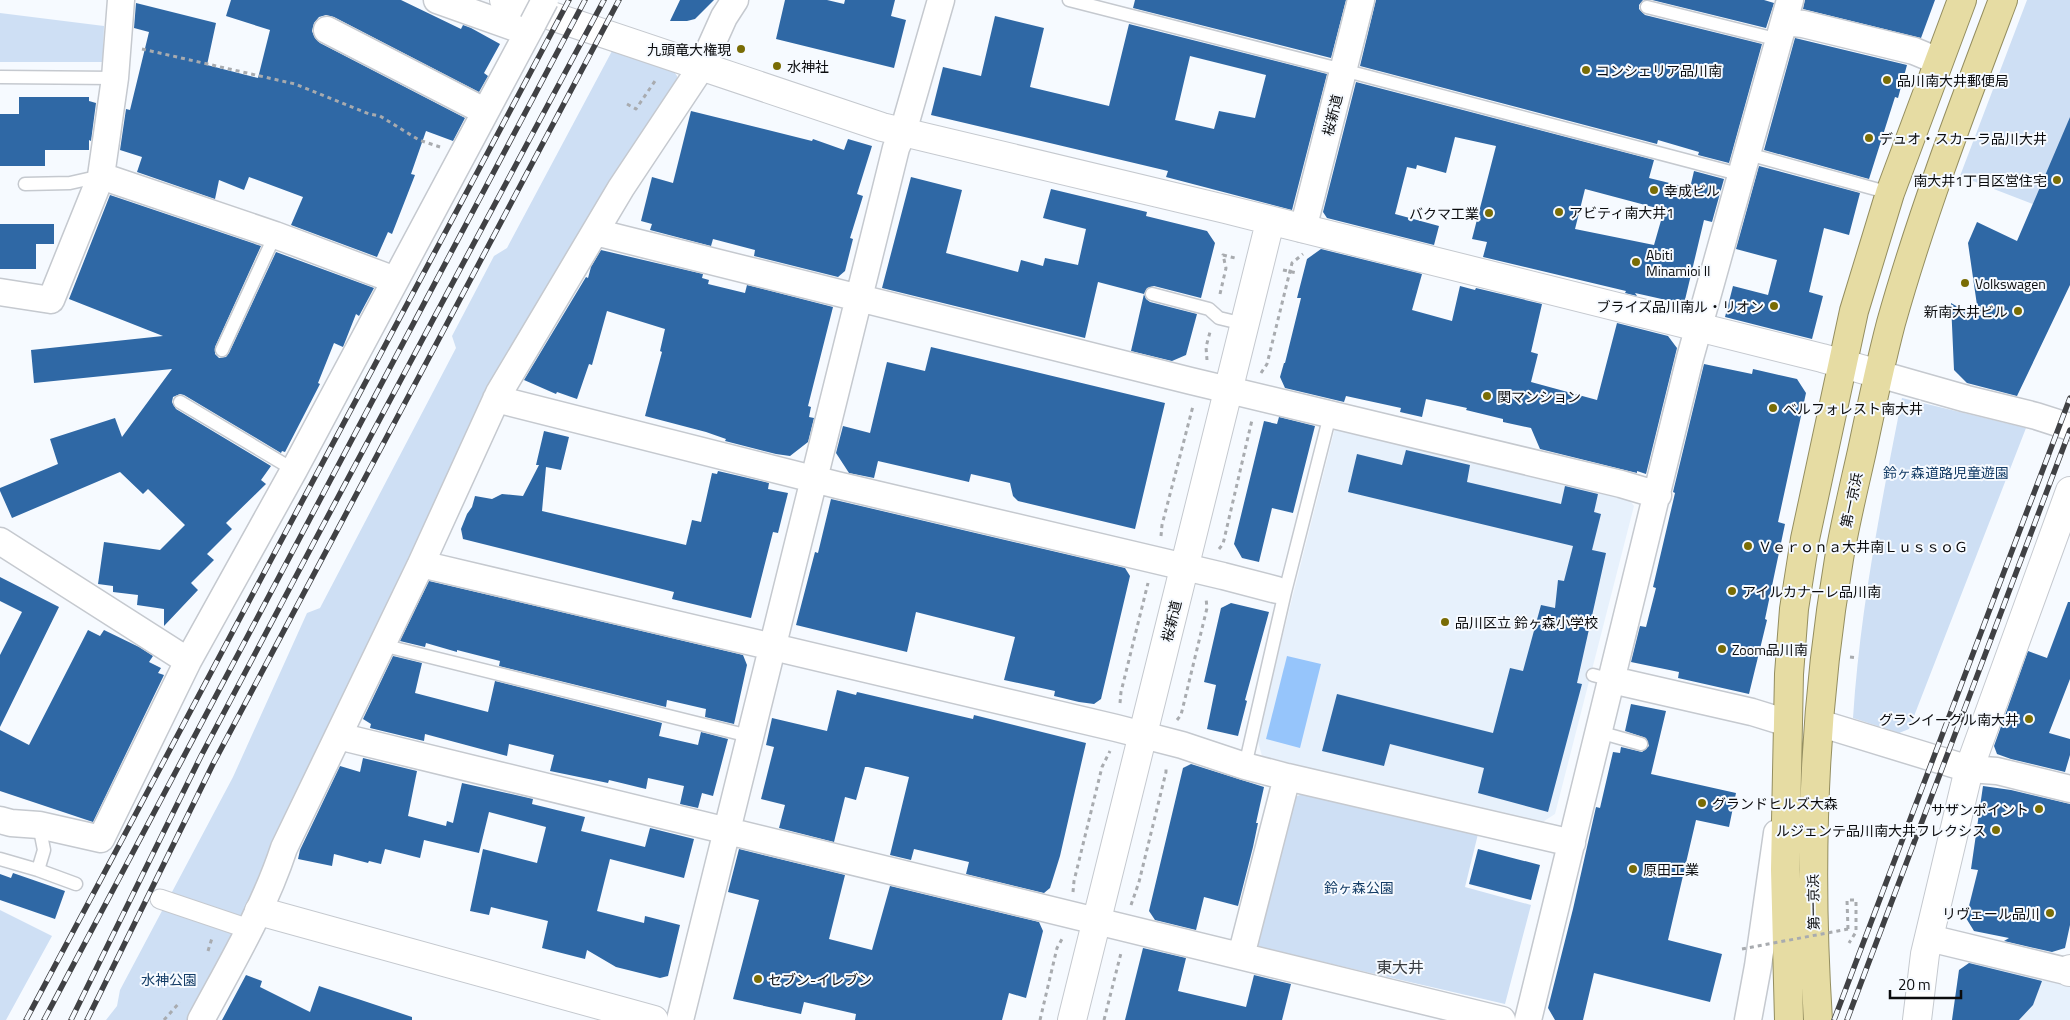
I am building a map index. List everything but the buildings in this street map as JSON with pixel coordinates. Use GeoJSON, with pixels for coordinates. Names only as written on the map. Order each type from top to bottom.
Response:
{"type":"FeatureCollection","features":[{"type":"Feature","properties":{"kind":"highway","name":"第一京浜"},"geometry":{"type":"LineString","coordinates":[[1789,1020],[1786,770],[1794,609],[1804,539],[1854,311],[1890,194],[1962,0]]}},
{"type":"Feature","properties":{"kind":"highway","name":"第一京浜"},"geometry":{"type":"LineString","coordinates":[[1818,1020],[1812,855],[1819,723],[1839,558],[1892,323],[1936,183],[2003,0]]}},
{"type":"Feature","properties":{"kind":"street"},"geometry":{"type":"LineString","coordinates":[[0,292],[51,300],[101,176],[115,78],[121,0]]}},
{"type":"Feature","properties":{"kind":"street"},"geometry":{"type":"LineString","coordinates":[[437,0],[530,28]]}},
{"type":"Feature","properties":{"kind":"street"},"geometry":{"type":"LineString","coordinates":[[504,0],[882,127],[1843,363],[1967,399],[2036,416],[2068,421]]}},
{"type":"Feature","properties":{"kind":"street"},"geometry":{"type":"LineString","coordinates":[[0,820],[11,823],[39,825],[101,839],[188,661],[294,470],[460,160],[484,111],[545,0]]}},
{"type":"Feature","properties":{"kind":"street"},"geometry":{"type":"LineString","coordinates":[[201,1020],[249,918],[275,876],[284,848],[421,564],[496,399],[621,188],[702,66],[724,17],[735,0]]}},
{"type":"Feature","properties":{"kind":"street"},"geometry":{"type":"LineString","coordinates":[[680,1020],[896,148],[903,132],[941,0]]}},
{"type":"Feature","properties":{"kind":"street","name":"桜新道"},"geometry":{"type":"LineString","coordinates":[[1303,229],[1361,0]]}},
{"type":"Feature","properties":{"kind":"street"},"geometry":{"type":"LineString","coordinates":[[1528,1020],[1599,732],[1602,678],[1658,495],[1690,358],[1700,328],[1784,21],[1905,49],[1938,61]]}},
{"type":"Feature","properties":{"kind":"street"},"geometry":{"type":"LineString","coordinates":[[327,30],[484,111]]}},
{"type":"Feature","properties":{"kind":"street"},"geometry":{"type":"LineString","coordinates":[[101,176],[275,235],[396,280]]}},
{"type":"Feature","properties":{"kind":"street","name":"桜新道"},"geometry":{"type":"LineString","coordinates":[[1072,1020],[1270,222]]}},
{"type":"Feature","properties":{"kind":"street"},"geometry":{"type":"LineString","coordinates":[[595,232],[1227,390],[1621,484],[1658,495]]}},
{"type":"Feature","properties":{"kind":"street"},"geometry":{"type":"LineString","coordinates":[[496,399],[813,479],[1281,591]]}},
{"type":"Feature","properties":{"kind":"street"},"geometry":{"type":"LineString","coordinates":[[1917,1020],[1929,938],[1969,769],[2070,491]]}},
{"type":"Feature","properties":{"kind":"street"},"geometry":{"type":"LineString","coordinates":[[0,541],[188,661]]}},
{"type":"Feature","properties":{"kind":"street"},"geometry":{"type":"LineString","coordinates":[[421,564],[1182,745],[1246,766],[1288,777],[1572,843]]}},
{"type":"Feature","properties":{"kind":"street"},"geometry":{"type":"LineString","coordinates":[[1602,678],[1752,712],[1788,723]]}},
{"type":"Feature","properties":{"kind":"street"},"geometry":{"type":"LineString","coordinates":[[1819,723],[1969,769],[1992,770],[2070,789]]}},
{"type":"Feature","properties":{"kind":"street"},"geometry":{"type":"LineString","coordinates":[[338,736],[1502,1020]]}},
{"type":"Feature","properties":{"kind":"street"},"geometry":{"type":"LineString","coordinates":[[1748,1020],[1758,966],[1786,770]]}},
{"type":"Feature","properties":{"kind":"street"},"geometry":{"type":"LineString","coordinates":[[1241,956],[1288,777]]}},
{"type":"Feature","properties":{"kind":"street"},"geometry":{"type":"LineString","coordinates":[[160,899],[249,918],[654,1020]]}},
{"type":"Feature","properties":{"kind":"street"},"geometry":{"type":"LineString","coordinates":[[1929,938],[2070,971]]}},
{"type":"Feature","properties":{"kind":"lane"},"geometry":{"type":"LineString","coordinates":[[1069,0],[1343,70],[1745,164],[1890,194]]}},
{"type":"Feature","properties":{"kind":"lane"},"geometry":{"type":"LineString","coordinates":[[1647,7],[1784,21]]}},
{"type":"Feature","properties":{"kind":"lane"},"geometry":{"type":"LineString","coordinates":[[0,77],[115,78]]}},
{"type":"Feature","properties":{"kind":"lane"},"geometry":{"type":"LineString","coordinates":[[25,184],[70,183],[101,176]]}},
{"type":"Feature","properties":{"kind":"lane"},"geometry":{"type":"LineString","coordinates":[[222,350],[275,235]]}},
{"type":"Feature","properties":{"kind":"lane"},"geometry":{"type":"LineString","coordinates":[[1152,294],[1209,309],[1219,318],[1244,324]]}},
{"type":"Feature","properties":{"kind":"lane"},"geometry":{"type":"LineString","coordinates":[[180,402],[294,470]]}},
{"type":"Feature","properties":{"kind":"lane"},"geometry":{"type":"LineString","coordinates":[[1246,766],[1281,591],[1330,415]]}},
{"type":"Feature","properties":{"kind":"lane"},"geometry":{"type":"LineString","coordinates":[[382,645],[749,736]]}},
{"type":"Feature","properties":{"kind":"lane"},"geometry":{"type":"LineString","coordinates":[[1599,732],[1641,744]]}},
{"type":"Feature","properties":{"kind":"lane"},"geometry":{"type":"LineString","coordinates":[[0,808],[22,820],[39,825],[44,850],[38,870]]}},
{"type":"Feature","properties":{"kind":"lane"},"geometry":{"type":"LineString","coordinates":[[0,859],[76,884]]}},
{"type":"Feature","properties":{"kind":"path"},"geometry":{"type":"LineString","coordinates":[[118,43],[295,84],[369,114],[380,116],[419,140],[440,146],[460,160]]}},
{"type":"Feature","properties":{"kind":"path"},"geometry":{"type":"LineString","coordinates":[[627,104],[636,109],[659,75]]}},
{"type":"Feature","properties":{"kind":"path"},"geometry":{"type":"LineString","coordinates":[[1222,255],[1236,258]]}},
{"type":"Feature","properties":{"kind":"path"},"geometry":{"type":"LineString","coordinates":[[1258,378],[1267,364],[1292,263]]}},
{"type":"Feature","properties":{"kind":"path"},"geometry":{"type":"LineString","coordinates":[[1280,269],[1297,273]]}},
{"type":"Feature","properties":{"kind":"path"},"geometry":{"type":"LineString","coordinates":[[1160,544],[1162,526],[1193,405]]}},
{"type":"Feature","properties":{"kind":"path"},"geometry":{"type":"LineString","coordinates":[[1218,550],[1222,544],[1252,425],[1252,418]]}},
{"type":"Feature","properties":{"kind":"path"},"geometry":{"type":"LineString","coordinates":[[1120,710],[1121,692],[1148,584],[1152,577]]}},
{"type":"Feature","properties":{"kind":"path"},"geometry":{"type":"LineString","coordinates":[[1172,727],[1180,715],[1207,608],[1205,592]]}},
{"type":"Feature","properties":{"kind":"path"},"geometry":{"type":"LineString","coordinates":[[1073,897],[1074,881],[1097,786],[1102,767],[1110,751]]}},
{"type":"Feature","properties":{"kind":"path"},"geometry":{"type":"LineString","coordinates":[[1128,913],[1139,882],[1166,772],[1166,764]]}},
{"type":"Feature","properties":{"kind":"path"},"geometry":{"type":"LineString","coordinates":[[1742,949],[1848,930],[1847,900],[1856,900],[1856,932],[1849,943]]}},
{"type":"Feature","properties":{"kind":"path"},"geometry":{"type":"LineString","coordinates":[[1040,1020],[1057,948],[1065,931]]}},
{"type":"Feature","properties":{"kind":"path"},"geometry":{"type":"LineString","coordinates":[[1104,1020],[1122,947]]}},
{"type":"Feature","properties":{"kind":"shaded area","name":"品川区立 鈴ヶ森小学校"},"geometry":{"type":"Polygon","coordinates":[[[1336,424],[1625,494],[1634,506],[1555,814],[1538,825],[1262,756],[1257,738],[1336,424]]]}},
{"type":"Feature","properties":{"kind":"shaded area"},"geometry":{"type":"Polygon","coordinates":[[[1974,960],[2070,984],[2070,1020],[1952,1020],[1959,970],[1974,960]]]}},
{"type":"Feature","properties":{"kind":"green space"},"geometry":{"type":"Polygon","coordinates":[[[2027,0],[2070,0],[2070,117],[2035,205],[1960,176],[2027,0]]]}},
{"type":"Feature","properties":{"kind":"green space"},"geometry":{"type":"Polygon","coordinates":[[[0,13],[104,26],[103,62],[0,62],[0,13]]]}},
{"type":"Feature","properties":{"kind":"green space","name":"水神公園"},"geometry":{"type":"Polygon","coordinates":[[[612,51],[671,67],[677,76],[678,89],[575,252],[193,1020],[106,1020],[117,1006],[120,990],[233,777],[307,613],[320,608],[456,348],[452,336],[494,256],[507,248],[612,51]]]}},
{"type":"Feature","properties":{"kind":"green space","name":"鈴ヶ森道路児童遊園"},"geometry":{"type":"Polygon","coordinates":[[[1902,398],[2026,428],[1909,729],[1899,733],[1853,718],[1866,597],[1902,398]]]}},
{"type":"Feature","properties":{"kind":"green space","name":"鈴ヶ森公園"},"geometry":{"type":"Polygon","coordinates":[[[1306,793],[1478,834],[1465,887],[1531,905],[1505,1004],[1254,946],[1289,802],[1297,796],[1306,793]]]}},
{"type":"Feature","properties":{"kind":"green space"},"geometry":{"type":"Polygon","coordinates":[[[0,910],[52,936],[6,1020],[0,1020],[0,910]]]}},
{"type":"Feature","properties":{"kind":"water"},"geometry":{"type":"Polygon","coordinates":[[[1287,656],[1321,664],[1300,748],[1266,739],[1287,656]]]}},
{"type":"Feature","properties":{"kind":"railway"},"geometry":{"type":"LineString","coordinates":[[26,1020],[569,0]]}},
{"type":"Feature","properties":{"kind":"railway"},"geometry":{"type":"LineString","coordinates":[[44,1020],[585,0]]}},
{"type":"Feature","properties":{"kind":"railway"},"geometry":{"type":"LineString","coordinates":[[71,1020],[201,756],[604,0]]}},
{"type":"Feature","properties":{"kind":"railway"},"geometry":{"type":"LineString","coordinates":[[87,1020],[213,764],[619,0]]}},
{"type":"Feature","properties":{"kind":"railway"},"geometry":{"type":"LineString","coordinates":[[1834,1020],[2070,398]]}},
{"type":"Feature","properties":{"kind":"railway"},"geometry":{"type":"LineString","coordinates":[[1847,1020],[2070,430]]}},
{"type":"Feature","properties":{"kind":"place","name":"九頭竜大権現"},"geometry":{"type":"Point","coordinates":[741,49]}},
{"type":"Feature","properties":{"kind":"place","name":"水神社"},"geometry":{"type":"Point","coordinates":[777,66]}},
{"type":"Feature","properties":{"kind":"place","name":"コンシェリア品川南"},"geometry":{"type":"Point","coordinates":[1586,70]}},
{"type":"Feature","properties":{"kind":"place","name":"品川南大井郵便局"},"geometry":{"type":"Point","coordinates":[1887,80]}},
{"type":"Feature","properties":{"kind":"place","name":"デュオ・スカーラ品川大井"},"geometry":{"type":"Point","coordinates":[1869,138]}},
{"type":"Feature","properties":{"kind":"place","name":"南大井1丁目区営住宅"},"geometry":{"type":"Point","coordinates":[2057,180]}},
{"type":"Feature","properties":{"kind":"place","name":"幸成ビル"},"geometry":{"type":"Point","coordinates":[1654,190]}},
{"type":"Feature","properties":{"kind":"place","name":"アビティ南大井1"},"geometry":{"type":"Point","coordinates":[1559,212]}},
{"type":"Feature","properties":{"kind":"place","name":"バクマ工業"},"geometry":{"type":"Point","coordinates":[1489,213]}},
{"type":"Feature","properties":{"kind":"place","name":"Abiti Minamioi II"},"geometry":{"type":"Point","coordinates":[1636,262]}},
{"type":"Feature","properties":{"kind":"place","name":"Volkswagen"},"geometry":{"type":"Point","coordinates":[1965,283]}},
{"type":"Feature","properties":{"kind":"place","name":"ブライズ品川南ル・リオン"},"geometry":{"type":"Point","coordinates":[1774,306]}},
{"type":"Feature","properties":{"kind":"place","name":"新南大井ビル"},"geometry":{"type":"Point","coordinates":[2018,311]}},
{"type":"Feature","properties":{"kind":"place","name":"関マンション"},"geometry":{"type":"Point","coordinates":[1487,396]}},
{"type":"Feature","properties":{"kind":"place","name":"ベルフォレスト南大井"},"geometry":{"type":"Point","coordinates":[1773,408]}},
{"type":"Feature","properties":{"kind":"place","name":"Ｖｅｒｏｎａ大井南ＬｕｓｓｏＧ"},"geometry":{"type":"Point","coordinates":[1748,546]}},
{"type":"Feature","properties":{"kind":"place","name":"アイルカナーレ品川南"},"geometry":{"type":"Point","coordinates":[1732,591]}},
{"type":"Feature","properties":{"kind":"place","name":"品川区立 鈴ヶ森小学校"},"geometry":{"type":"Point","coordinates":[1445,622]}},
{"type":"Feature","properties":{"kind":"place","name":"Zoom品川南"},"geometry":{"type":"Point","coordinates":[1722,649]}},
{"type":"Feature","properties":{"kind":"place","name":"グランイーグル南大井"},"geometry":{"type":"Point","coordinates":[2029,719]}},
{"type":"Feature","properties":{"kind":"place","name":"グランドヒルズ大森"},"geometry":{"type":"Point","coordinates":[1702,803]}},
{"type":"Feature","properties":{"kind":"place","name":"サザンポイント"},"geometry":{"type":"Point","coordinates":[2039,809]}},
{"type":"Feature","properties":{"kind":"place","name":"ルジェンテ品川南大井フレクシス"},"geometry":{"type":"Point","coordinates":[1996,830]}},
{"type":"Feature","properties":{"kind":"place","name":"原田工業"},"geometry":{"type":"Point","coordinates":[1633,869]}},
{"type":"Feature","properties":{"kind":"place","name":"リヴェール品川"},"geometry":{"type":"Point","coordinates":[2050,913]}},
{"type":"Feature","properties":{"kind":"place","name":"セブン-イレブン"},"geometry":{"type":"Point","coordinates":[758,979]}},
{"type":"Feature","properties":{"kind":"district","name":"東大井"},"geometry":{"type":"Point","coordinates":[1400,967]}}]}
